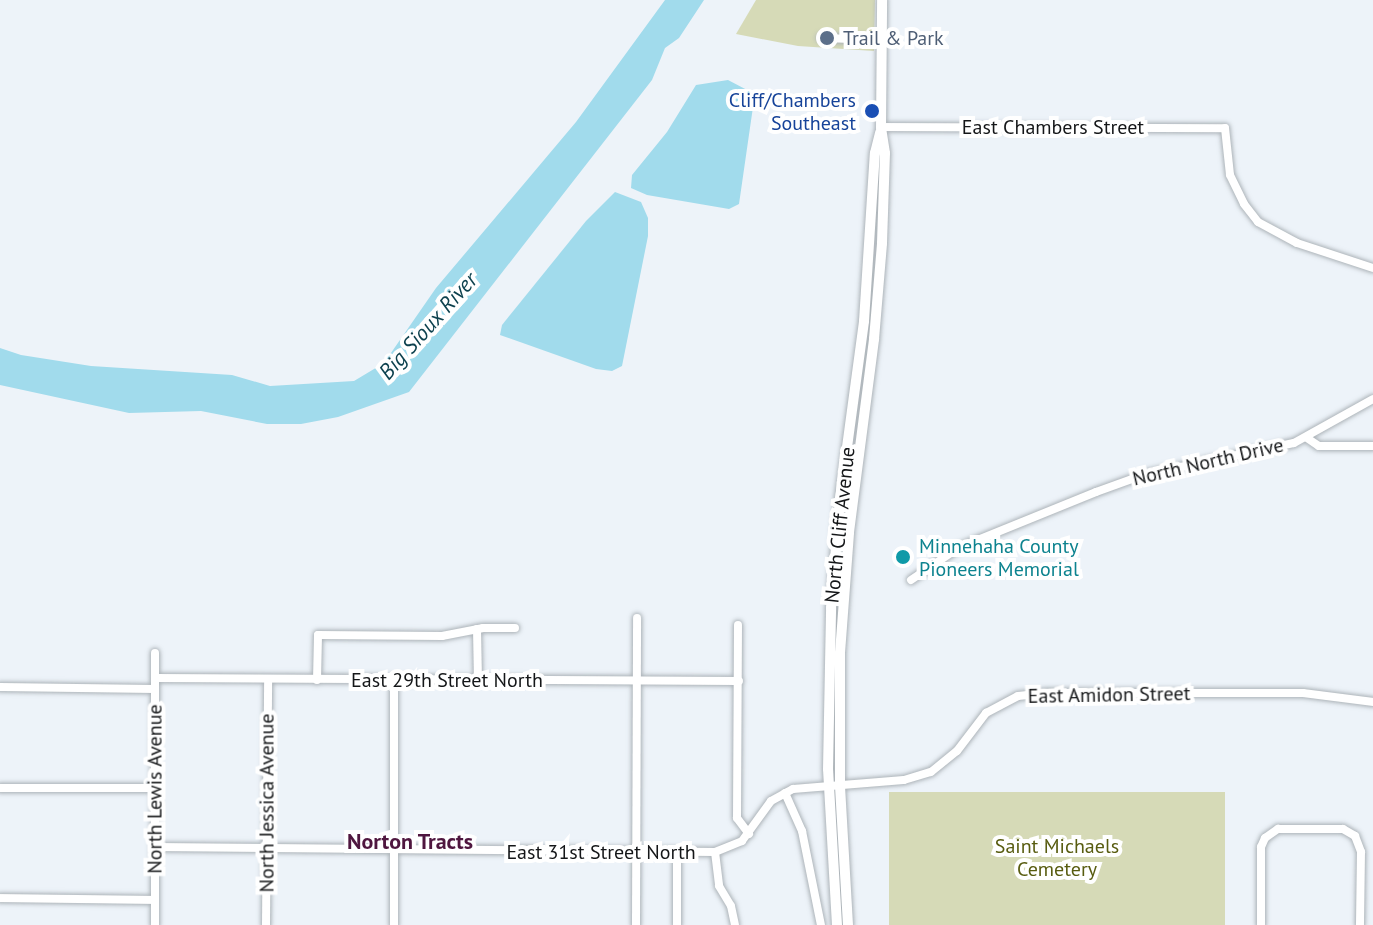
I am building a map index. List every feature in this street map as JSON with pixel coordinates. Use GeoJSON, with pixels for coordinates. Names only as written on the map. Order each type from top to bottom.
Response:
{"type":"FeatureCollection","features":[{"type":"Feature","properties":{"kind":"main road","name":"North Cliff Avenue"},"geometry":{"type":"LineString","coordinates":[[837,925],[829,654],[834,567],[864,321],[875,153],[881,127],[882,0]]}},
{"type":"Feature","properties":{"kind":"main road","name":"North Cliff Avenue"},"geometry":{"type":"LineString","coordinates":[[834,786],[848,925]]}},
{"type":"Feature","properties":{"kind":"street"},"geometry":{"type":"LineString","coordinates":[[821,38],[882,40]]}},
{"type":"Feature","properties":{"kind":"street","name":"East Chambers Street"},"geometry":{"type":"LineString","coordinates":[[881,127],[1225,128],[1230,175],[1244,204],[1258,222],[1297,243],[1373,268]]}},
{"type":"Feature","properties":{"kind":"street","name":"North North Drive"},"geometry":{"type":"LineString","coordinates":[[911,580],[958,548],[1128,480],[1266,451],[1307,438],[1373,399]]}},
{"type":"Feature","properties":{"kind":"street"},"geometry":{"type":"LineString","coordinates":[[1307,438],[1319,446],[1373,446]]}},
{"type":"Feature","properties":{"kind":"street"},"geometry":{"type":"LineString","coordinates":[[636,925],[637,618]]}},
{"type":"Feature","properties":{"kind":"street"},"geometry":{"type":"LineString","coordinates":[[738,625],[737,818],[749,834]]}},
{"type":"Feature","properties":{"kind":"street"},"geometry":{"type":"LineString","coordinates":[[317,680],[318,635],[442,636],[477,629],[515,628]]}},
{"type":"Feature","properties":{"kind":"street"},"geometry":{"type":"LineString","coordinates":[[477,629],[478,680]]}},
{"type":"Feature","properties":{"kind":"street","name":"North Lewis Avenue"},"geometry":{"type":"LineString","coordinates":[[155,653],[155,925]]}},
{"type":"Feature","properties":{"kind":"street","name":"East 29th Street North"},"geometry":{"type":"LineString","coordinates":[[155,678],[739,681]]}},
{"type":"Feature","properties":{"kind":"street","name":"North Jessica Avenue"},"geometry":{"type":"LineString","coordinates":[[266,925],[268,680]]}},
{"type":"Feature","properties":{"kind":"street"},"geometry":{"type":"LineString","coordinates":[[394,680],[394,925]]}},
{"type":"Feature","properties":{"kind":"street"},"geometry":{"type":"LineString","coordinates":[[0,687],[155,689]]}},
{"type":"Feature","properties":{"kind":"street","name":"East Amidon Street"},"geometry":{"type":"LineString","coordinates":[[834,786],[904,780],[931,772],[949,759],[991,709],[1025,695],[1303,693],[1373,702]]}},
{"type":"Feature","properties":{"kind":"street"},"geometry":{"type":"LineString","coordinates":[[821,925],[802,831],[785,793],[834,786]]}},
{"type":"Feature","properties":{"kind":"street"},"geometry":{"type":"LineString","coordinates":[[0,788],[155,788]]}},
{"type":"Feature","properties":{"kind":"street","name":"East 31st Street North"},"geometry":{"type":"LineString","coordinates":[[155,847],[715,852],[736,845],[749,834],[771,801],[785,793]]}},
{"type":"Feature","properties":{"kind":"street"},"geometry":{"type":"LineString","coordinates":[[1261,925],[1261,847],[1265,838],[1278,829],[1343,829],[1355,836],[1361,852],[1360,925]]}},
{"type":"Feature","properties":{"kind":"street"},"geometry":{"type":"LineString","coordinates":[[715,852],[719,886],[731,906],[735,925]]}},
{"type":"Feature","properties":{"kind":"street"},"geometry":{"type":"LineString","coordinates":[[677,853],[677,925]]}},
{"type":"Feature","properties":{"kind":"street"},"geometry":{"type":"LineString","coordinates":[[0,898],[155,900]]}},
{"type":"Feature","properties":{"kind":"green space"},"geometry":{"type":"Polygon","coordinates":[[[756,0],[875,0],[874,51],[798,46],[736,34],[756,0]]]}},
{"type":"Feature","properties":{"kind":"green space","name":"Saint Michaels Cemetery"},"geometry":{"type":"Polygon","coordinates":[[[889,792],[1225,792],[1225,925],[889,925],[889,792]]]}},
{"type":"Feature","properties":{"kind":"water","name":"Big Sioux River"},"geometry":{"type":"Polygon","coordinates":[[[665,0],[704,0],[679,38],[665,48],[652,80],[409,392],[338,417],[301,424],[267,424],[201,411],[129,413],[0,385],[0,348],[21,355],[91,366],[232,375],[270,386],[354,381],[384,363],[436,288],[576,122],[665,0]]]}},
{"type":"Feature","properties":{"kind":"water"},"geometry":{"type":"Polygon","coordinates":[[[728,80],[749,91],[753,107],[739,204],[729,209],[647,195],[631,188],[632,175],[667,132],[696,85],[728,80]]]}},
{"type":"Feature","properties":{"kind":"water"},"geometry":{"type":"Polygon","coordinates":[[[615,192],[641,202],[648,218],[648,236],[622,366],[612,371],[596,369],[500,335],[502,325],[586,221],[615,192]]]}},
{"type":"Feature","properties":{"kind":"place","name":"Trail & Park"},"geometry":{"type":"Point","coordinates":[827,38]}},
{"type":"Feature","properties":{"kind":"place","name":"Cliff/Chambers Southeast"},"geometry":{"type":"Point","coordinates":[872,111]}},
{"type":"Feature","properties":{"kind":"place","name":"Minnehaha County Pioneers Memorial"},"geometry":{"type":"Point","coordinates":[903,557]}},
{"type":"Feature","properties":{"kind":"district","name":"Norton Tracts"},"geometry":{"type":"Point","coordinates":[410,842]}}]}
